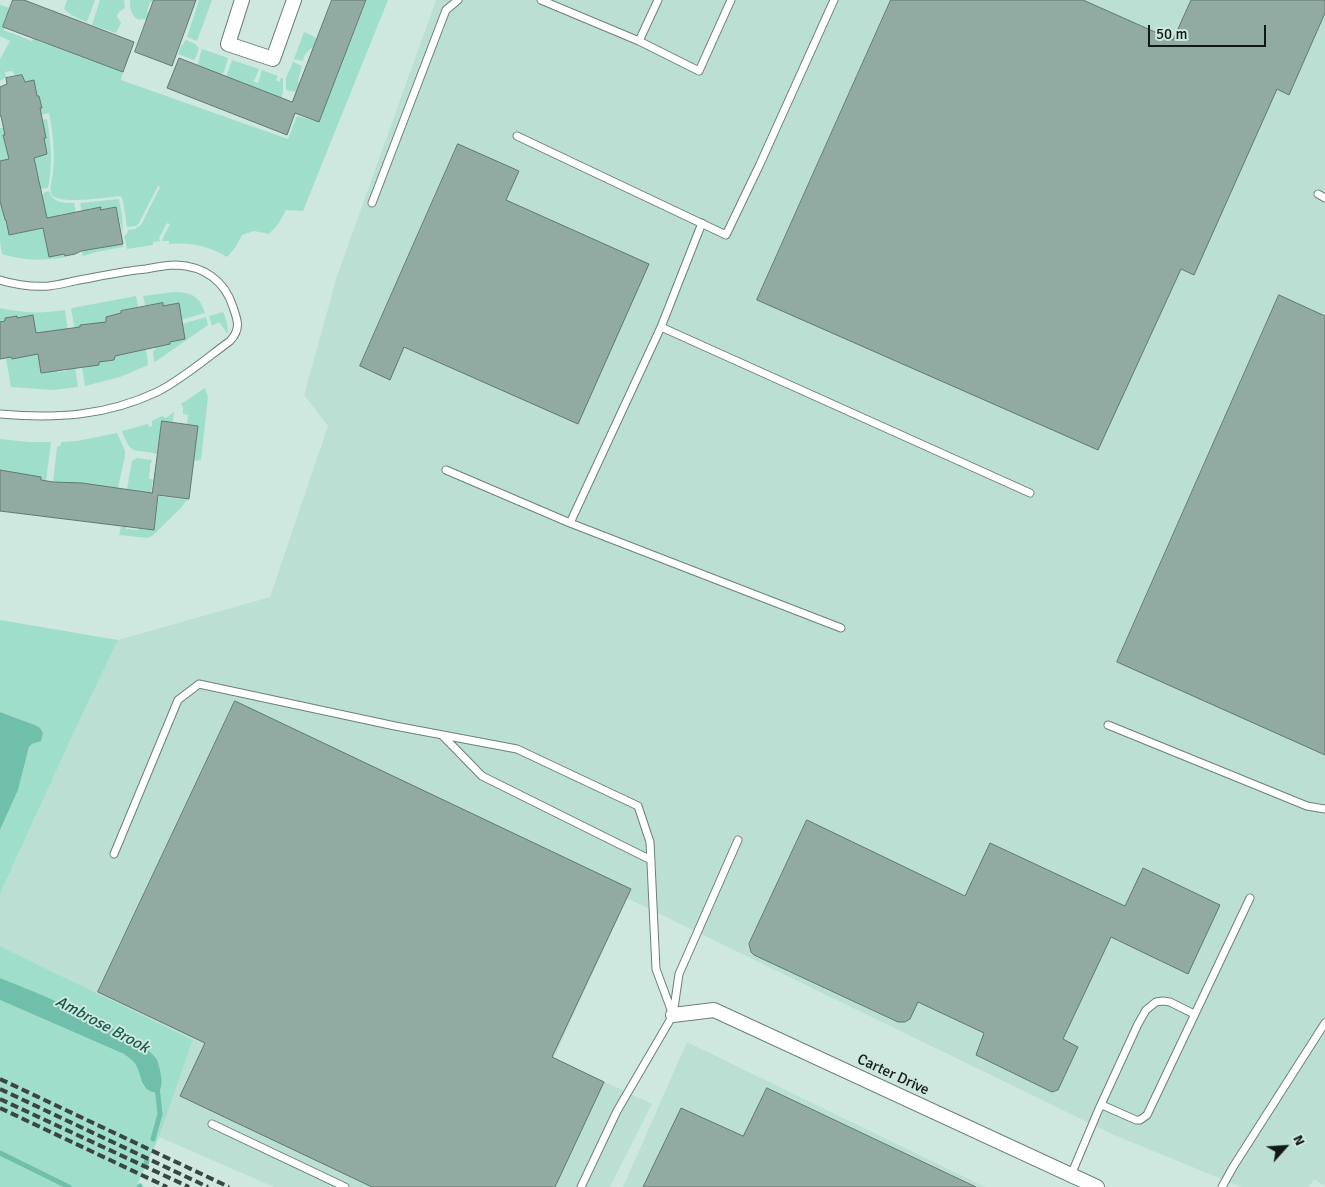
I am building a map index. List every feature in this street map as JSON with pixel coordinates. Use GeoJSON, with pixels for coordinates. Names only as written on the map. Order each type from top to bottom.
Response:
{"type":"FeatureCollection","features":[{"type":"Feature","properties":{"kind":"street"},"geometry":{"type":"LineString","coordinates":[[242,0],[228,44],[273,59],[294,0]]}},
{"type":"Feature","properties":{"kind":"street","name":"Carter Drive"},"geometry":{"type":"LineString","coordinates":[[672,1015],[714,1010],[1096,1187]]}},
{"type":"Feature","properties":{"kind":"lane"},"geometry":{"type":"LineString","coordinates":[[372,203],[446,10],[458,0]]}},
{"type":"Feature","properties":{"kind":"lane"},"geometry":{"type":"LineString","coordinates":[[542,0],[639,41],[699,71],[731,0]]}},
{"type":"Feature","properties":{"kind":"lane"},"geometry":{"type":"LineString","coordinates":[[639,41],[658,0]]}},
{"type":"Feature","properties":{"kind":"lane"},"geometry":{"type":"LineString","coordinates":[[517,136],[726,235],[834,0]]}},
{"type":"Feature","properties":{"kind":"lane"},"geometry":{"type":"LineString","coordinates":[[570,523],[661,327],[702,223]]}},
{"type":"Feature","properties":{"kind":"lane"},"geometry":{"type":"LineString","coordinates":[[0,280],[13,284],[48,286],[123,272],[174,265],[188,266],[213,276],[222,285],[230,297],[238,328],[230,342],[179,378],[158,391],[118,407],[99,412],[60,416],[0,414]]}},
{"type":"Feature","properties":{"kind":"lane"},"geometry":{"type":"LineString","coordinates":[[661,327],[1030,493]]}},
{"type":"Feature","properties":{"kind":"lane"},"geometry":{"type":"LineString","coordinates":[[446,470],[570,523],[841,628]]}},
{"type":"Feature","properties":{"kind":"lane"},"geometry":{"type":"LineString","coordinates":[[114,854],[178,700],[198,684],[376,722],[517,749],[638,806],[650,842],[656,969],[672,1015]]}},
{"type":"Feature","properties":{"kind":"lane"},"geometry":{"type":"LineString","coordinates":[[1108,726],[1307,806],[1325,809]]}},
{"type":"Feature","properties":{"kind":"lane"},"geometry":{"type":"LineString","coordinates":[[442,735],[482,776],[651,860]]}},
{"type":"Feature","properties":{"kind":"lane"},"geometry":{"type":"LineString","coordinates":[[581,1187],[617,1112],[672,1015],[679,974],[738,840]]}},
{"type":"Feature","properties":{"kind":"lane"},"geometry":{"type":"LineString","coordinates":[[1102,1104],[1136,1120],[1140,1120],[1147,1115],[1250,898]]}},
{"type":"Feature","properties":{"kind":"lane"},"geometry":{"type":"LineString","coordinates":[[1071,1175],[1146,1010],[1156,1002],[1163,1001],[1170,1002],[1194,1014]]}},
{"type":"Feature","properties":{"kind":"lane"},"geometry":{"type":"LineString","coordinates":[[1222,1187],[1325,1023]]}},
{"type":"Feature","properties":{"kind":"lane"},"geometry":{"type":"LineString","coordinates":[[212,1124],[345,1187]]}},
{"type":"Feature","properties":{"kind":"shaded area"},"geometry":{"type":"Polygon","coordinates":[[[67,0],[95,0],[87,22],[75,17],[64,9],[67,0]]]}},
{"type":"Feature","properties":{"kind":"shaded area"},"geometry":{"type":"Polygon","coordinates":[[[100,0],[124,0],[125,8],[117,16],[121,23],[116,33],[92,25],[100,0]]]}},
{"type":"Feature","properties":{"kind":"shaded area"},"geometry":{"type":"Polygon","coordinates":[[[130,0],[155,0],[150,2],[147,12],[150,14],[148,20],[140,20],[133,15],[130,0]]]}},
{"type":"Feature","properties":{"kind":"shaded area"},"geometry":{"type":"Polygon","coordinates":[[[199,0],[212,0],[197,41],[187,37],[199,0]]]}},
{"type":"Feature","properties":{"kind":"shaded area"},"geometry":{"type":"Polygon","coordinates":[[[367,0],[388,0],[303,211],[286,210],[279,223],[269,234],[254,231],[242,235],[235,248],[227,257],[200,246],[169,244],[169,241],[162,241],[170,224],[167,223],[159,238],[160,241],[153,242],[153,245],[127,249],[124,236],[128,230],[135,229],[141,225],[160,187],[158,186],[139,223],[136,226],[127,227],[121,196],[64,200],[52,195],[54,150],[49,113],[40,115],[39,109],[42,108],[33,80],[25,82],[22,75],[16,76],[12,71],[5,72],[6,77],[0,81],[0,59],[10,41],[0,36],[0,5],[10,8],[3,27],[4,30],[10,33],[32,41],[36,39],[123,72],[121,80],[288,139],[297,116],[319,122],[367,0]]]}},
{"type":"Feature","properties":{"kind":"shaded area"},"geometry":{"type":"Polygon","coordinates":[[[436,0],[1325,0],[1325,1186],[1314,1179],[1309,1187],[1241,1187],[1114,1135],[627,898],[554,1058],[652,1104],[610,1187],[274,1187],[159,1137],[193,1040],[0,946],[0,894],[118,640],[270,597],[328,426],[304,395],[337,276],[436,0]]]}},
{"type":"Feature","properties":{"kind":"shaded area"},"geometry":{"type":"Polygon","coordinates":[[[304,32],[316,38],[315,45],[306,53],[303,61],[294,59],[304,32]]]}},
{"type":"Feature","properties":{"kind":"shaded area"},"geometry":{"type":"Polygon","coordinates":[[[186,40],[199,48],[194,60],[178,54],[186,40]]]}},
{"type":"Feature","properties":{"kind":"shaded area"},"geometry":{"type":"Polygon","coordinates":[[[202,49],[228,58],[224,72],[221,75],[198,65],[202,49]]]}},
{"type":"Feature","properties":{"kind":"shaded area"},"geometry":{"type":"Polygon","coordinates":[[[232,60],[259,69],[253,81],[258,83],[262,70],[278,76],[276,80],[279,82],[283,78],[281,98],[226,77],[232,60]]]}},
{"type":"Feature","properties":{"kind":"shaded area"},"geometry":{"type":"Polygon","coordinates":[[[293,62],[302,66],[296,92],[286,90],[286,78],[293,62]]]}},
{"type":"Feature","properties":{"kind":"shaded area"},"geometry":{"type":"Polygon","coordinates":[[[47,119],[50,136],[51,171],[48,188],[39,189],[37,183],[40,181],[37,171],[35,171],[32,156],[47,153],[44,138],[46,137],[41,120],[47,119]]]}},
{"type":"Feature","properties":{"kind":"shaded area"},"geometry":{"type":"Polygon","coordinates":[[[0,128],[4,128],[6,134],[3,136],[10,159],[0,161],[0,128]]]}},
{"type":"Feature","properties":{"kind":"shaded area"},"geometry":{"type":"Polygon","coordinates":[[[49,191],[56,200],[74,203],[76,213],[58,215],[58,217],[45,220],[43,213],[46,211],[43,201],[40,199],[45,192],[49,191]]]}},
{"type":"Feature","properties":{"kind":"shaded area"},"geometry":{"type":"Polygon","coordinates":[[[119,199],[123,233],[116,207],[100,210],[100,207],[89,209],[89,211],[82,213],[80,203],[119,199]]]}},
{"type":"Feature","properties":{"kind":"shaded area"},"geometry":{"type":"Polygon","coordinates":[[[0,202],[3,202],[2,209],[8,234],[43,228],[49,257],[64,254],[66,257],[34,260],[2,254],[0,242],[0,202]]]}},
{"type":"Feature","properties":{"kind":"shaded area"},"geometry":{"type":"Polygon","coordinates":[[[122,244],[123,247],[83,256],[81,251],[122,244]]]}},
{"type":"Feature","properties":{"kind":"shaded area"},"geometry":{"type":"Polygon","coordinates":[[[174,292],[194,296],[203,307],[205,313],[181,320],[179,303],[146,309],[143,296],[174,292]]]}},
{"type":"Feature","properties":{"kind":"shaded area"},"geometry":{"type":"Polygon","coordinates":[[[136,296],[139,310],[122,311],[121,313],[106,317],[107,324],[80,325],[80,329],[75,330],[72,308],[136,296]]]}},
{"type":"Feature","properties":{"kind":"shaded area"},"geometry":{"type":"Polygon","coordinates":[[[0,308],[32,312],[65,310],[68,331],[38,344],[16,316],[6,318],[5,321],[0,322],[0,308]]]}},
{"type":"Feature","properties":{"kind":"shaded area"},"geometry":{"type":"Polygon","coordinates":[[[223,312],[227,322],[228,333],[219,322],[212,326],[209,316],[223,312]]]}},
{"type":"Feature","properties":{"kind":"shaded area"},"geometry":{"type":"Polygon","coordinates":[[[206,317],[208,325],[154,361],[153,350],[156,350],[154,345],[169,344],[182,324],[206,317]]]}},
{"type":"Feature","properties":{"kind":"shaded area"},"geometry":{"type":"Polygon","coordinates":[[[145,347],[148,365],[120,377],[85,386],[82,367],[99,365],[99,362],[114,360],[116,352],[145,347]]]}},
{"type":"Feature","properties":{"kind":"shaded area"},"geometry":{"type":"Polygon","coordinates":[[[38,352],[41,373],[57,370],[58,372],[67,371],[67,369],[75,367],[78,387],[53,390],[11,387],[6,358],[24,357],[24,355],[38,352]]]}},
{"type":"Feature","properties":{"kind":"shaded area"},"geometry":{"type":"Polygon","coordinates":[[[205,388],[208,397],[201,460],[194,461],[198,426],[187,424],[188,415],[183,414],[181,404],[205,388]]]}},
{"type":"Feature","properties":{"kind":"shaded area"},"geometry":{"type":"Polygon","coordinates":[[[174,412],[173,422],[162,421],[157,454],[134,450],[128,445],[122,431],[148,424],[149,427],[152,426],[152,421],[162,416],[166,418],[174,412]]]}},
{"type":"Feature","properties":{"kind":"shaded area"},"geometry":{"type":"Polygon","coordinates":[[[117,433],[125,451],[118,488],[53,482],[57,447],[61,445],[61,442],[77,441],[117,433]]]}},
{"type":"Feature","properties":{"kind":"shaded area"},"geometry":{"type":"Polygon","coordinates":[[[0,439],[51,442],[46,481],[41,480],[41,477],[30,475],[15,476],[15,472],[0,470],[0,439]]]}},
{"type":"Feature","properties":{"kind":"shaded area"},"geometry":{"type":"Polygon","coordinates":[[[137,458],[152,460],[149,478],[153,480],[151,493],[127,489],[132,461],[137,458]]]}},
{"type":"Feature","properties":{"kind":"shaded area"},"geometry":{"type":"Polygon","coordinates":[[[159,496],[187,500],[152,536],[147,538],[119,535],[121,527],[126,527],[126,529],[154,530],[159,496]]]}},
{"type":"Feature","properties":{"kind":"shaded area"},"geometry":{"type":"Polygon","coordinates":[[[0,620],[118,640],[0,894],[0,830],[18,790],[29,747],[38,742],[42,737],[42,733],[35,725],[0,712],[0,620]]]}},
{"type":"Feature","properties":{"kind":"shaded area"},"geometry":{"type":"Polygon","coordinates":[[[0,946],[193,1040],[159,1137],[136,1187],[0,1187],[0,1000],[124,1054],[136,1063],[144,1087],[161,1074],[61,1004],[0,978],[0,946]]]}},
{"type":"Feature","properties":{"kind":"shaded area"},"geometry":{"type":"Polygon","coordinates":[[[687,1042],[985,1187],[623,1187],[687,1042]]]}},
{"type":"Feature","properties":{"kind":"water"},"geometry":{"type":"Polygon","coordinates":[[[0,712],[35,725],[43,733],[41,741],[29,747],[18,790],[0,830],[0,712]]]}},
{"type":"Feature","properties":{"kind":"water"},"geometry":{"type":"Polygon","coordinates":[[[0,978],[85,1014],[131,1038],[157,1060],[162,1081],[160,1090],[157,1093],[152,1092],[145,1087],[135,1064],[124,1054],[0,1000],[0,978]]]}},
{"type":"Feature","properties":{"kind":"building"},"geometry":{"type":"Polygon","coordinates":[[[13,0],[24,0],[134,42],[123,72],[3,27],[13,0]]]}},
{"type":"Feature","properties":{"kind":"building"},"geometry":{"type":"Polygon","coordinates":[[[154,0],[196,0],[172,66],[135,52],[154,0]]]}},
{"type":"Feature","properties":{"kind":"building"},"geometry":{"type":"Polygon","coordinates":[[[332,0],[366,0],[319,122],[295,113],[287,135],[167,88],[179,58],[292,102],[332,0]]]}},
{"type":"Feature","properties":{"kind":"building"},"geometry":{"type":"Polygon","coordinates":[[[891,0],[1083,0],[1173,40],[1191,0],[1325,0],[1325,13],[1289,95],[1277,89],[1194,275],[1181,269],[1098,450],[757,300],[891,0]]]}},
{"type":"Feature","properties":{"kind":"building"},"geometry":{"type":"Polygon","coordinates":[[[22,75],[25,82],[34,80],[37,96],[39,96],[42,108],[40,108],[47,154],[34,158],[47,218],[101,207],[100,210],[116,207],[123,244],[81,251],[65,256],[64,254],[49,257],[43,228],[9,235],[0,201],[0,161],[9,159],[0,116],[0,87],[7,84],[6,78],[22,75]]]}},
{"type":"Feature","properties":{"kind":"building"},"geometry":{"type":"Polygon","coordinates":[[[458,144],[519,171],[506,200],[649,264],[578,424],[404,347],[390,380],[360,366],[458,144]]]}},
{"type":"Feature","properties":{"kind":"building"},"geometry":{"type":"Polygon","coordinates":[[[1279,295],[1325,316],[1325,755],[1117,662],[1279,295]]]}},
{"type":"Feature","properties":{"kind":"building"},"geometry":{"type":"Polygon","coordinates":[[[163,303],[163,306],[179,303],[185,339],[115,356],[114,360],[99,362],[99,365],[41,373],[38,354],[12,359],[11,357],[0,359],[0,322],[5,321],[5,318],[33,315],[36,333],[106,322],[106,317],[121,313],[121,311],[163,303]]]}},
{"type":"Feature","properties":{"kind":"building"},"geometry":{"type":"Polygon","coordinates":[[[162,421],[198,426],[189,499],[158,495],[154,530],[0,511],[0,470],[41,477],[41,480],[53,482],[82,483],[152,493],[162,421]]]}},
{"type":"Feature","properties":{"kind":"building"},"geometry":{"type":"Polygon","coordinates":[[[235,701],[631,889],[552,1057],[604,1082],[555,1187],[372,1187],[180,1096],[205,1043],[98,992],[235,701]]]}},
{"type":"Feature","properties":{"kind":"building"},"geometry":{"type":"Polygon","coordinates":[[[807,820],[965,896],[990,843],[1125,906],[1143,868],[1220,905],[1188,974],[1111,937],[1063,1039],[1078,1047],[1058,1090],[1052,1092],[976,1055],[984,1033],[918,1002],[910,1019],[905,1022],[898,1022],[751,952],[749,944],[807,820]]]}},
{"type":"Feature","properties":{"kind":"building"},"geometry":{"type":"Polygon","coordinates":[[[767,1088],[976,1187],[643,1187],[681,1108],[743,1136],[767,1088]]]}},
{"type":"Feature","properties":{"kind":"waterway","name":"Ambrose Brook"},"geometry":{"type":"LineString","coordinates":[[153,1139],[160,1114],[157,1086]]}},
{"type":"Feature","properties":{"kind":"waterway"},"geometry":{"type":"LineString","coordinates":[[0,1153],[69,1187]]}},
{"type":"Feature","properties":{"kind":"waterway","name":"Ambrose Brook"},"geometry":{"type":"LineString","coordinates":[[146,1165],[147,1160]]}},
{"type":"Feature","properties":{"kind":"railway"},"geometry":{"type":"LineString","coordinates":[[0,1079],[229,1187]]}},
{"type":"Feature","properties":{"kind":"railway"},"geometry":{"type":"LineString","coordinates":[[0,1089],[208,1187]]}},
{"type":"Feature","properties":{"kind":"railway"},"geometry":{"type":"LineString","coordinates":[[0,1099],[189,1187]]}},
{"type":"Feature","properties":{"kind":"railway"},"geometry":{"type":"LineString","coordinates":[[0,1108],[167,1187]]}}]}
